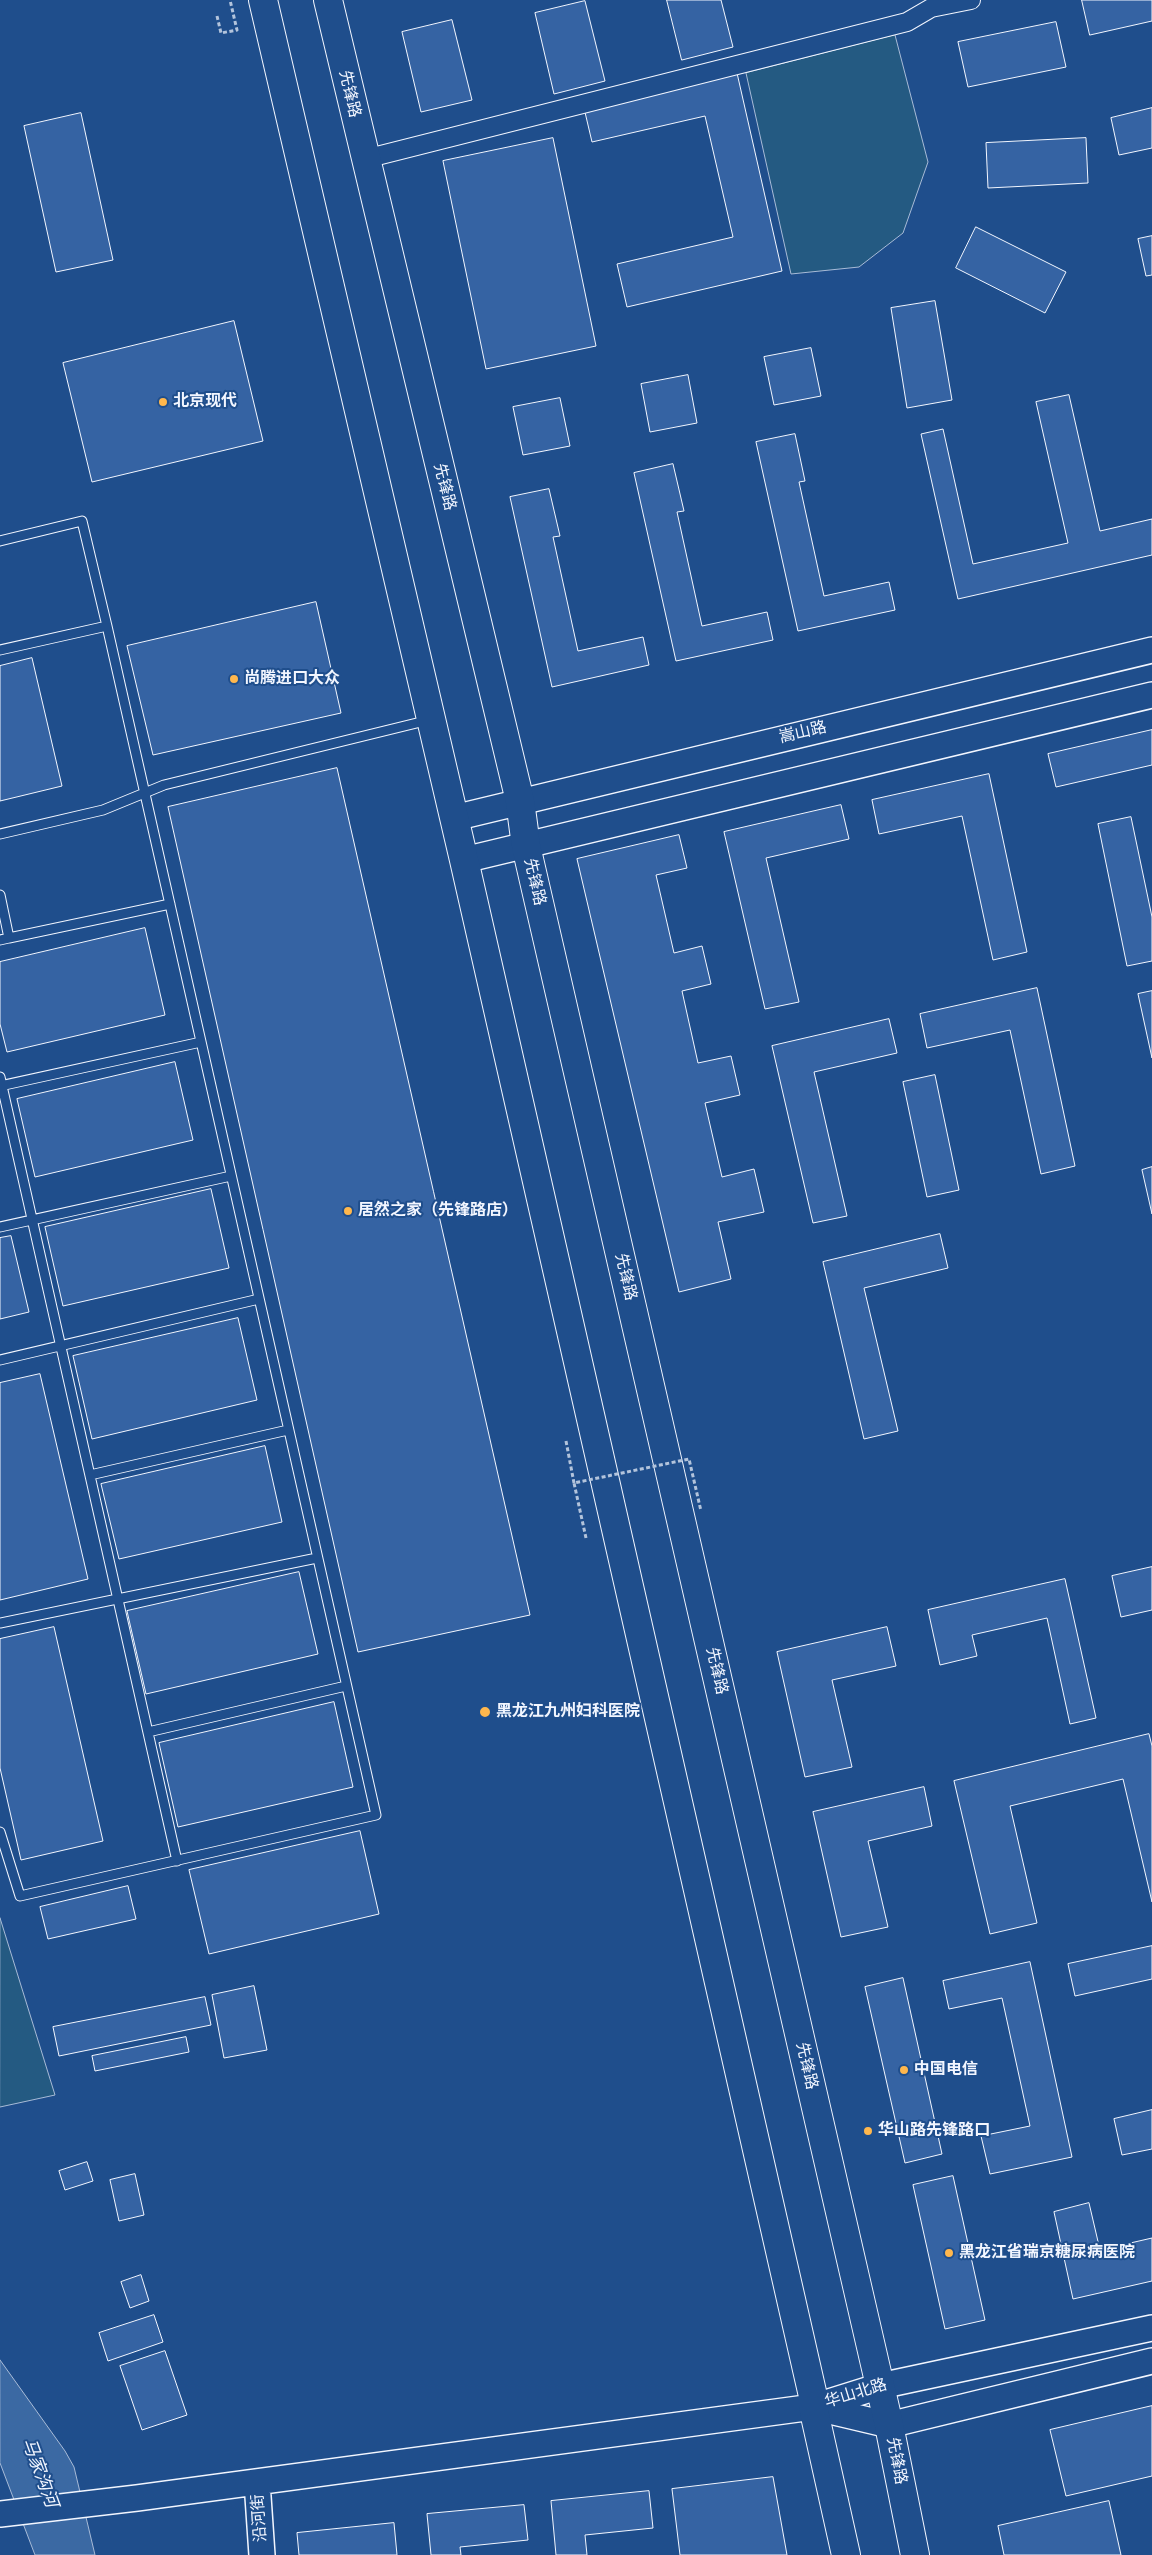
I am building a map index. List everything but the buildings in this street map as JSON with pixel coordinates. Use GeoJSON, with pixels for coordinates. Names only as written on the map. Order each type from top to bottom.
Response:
{"type":"FeatureCollection","features":[{"type":"Feature","properties":{"kind":"main road"},"geometry":{"type":"LineString","coordinates":[[263,0],[464,860],[811,2386],[813,2407],[846,2555]]}},
{"type":"Feature","properties":{"kind":"main road","name":"先锋路"},"geometry":{"type":"LineString","coordinates":[[328,0],[364,159],[520,801],[526,846],[889,2425],[915,2555]]}},
{"type":"Feature","properties":{"kind":"main road","name":"嵩山路"},"geometry":{"type":"LineString","coordinates":[[454,818],[1152,650]]}},
{"type":"Feature","properties":{"kind":"main road"},"geometry":{"type":"LineString","coordinates":[[464,860],[1152,695]]}},
{"type":"Feature","properties":{"kind":"main road","name":"华山北路"},"geometry":{"type":"LineString","coordinates":[[813,2407],[880,2386],[1152,2328]]}},
{"type":"Feature","properties":{"kind":"main road","name":"华山北路"},"geometry":{"type":"LineString","coordinates":[[813,2407],[889,2425],[1152,2361]]}},
{"type":"Feature","properties":{"kind":"main road"},"geometry":{"type":"LineString","coordinates":[[0,2514],[137,2498],[813,2407]]}},
{"type":"Feature","properties":{"kind":"main road","name":"沿河街"},"geometry":{"type":"LineString","coordinates":[[257,2482],[262,2555]]}},
{"type":"Feature","properties":{"kind":"street"},"geometry":{"type":"LineString","coordinates":[[364,159],[907,22],[931,8],[971,0]]}},
{"type":"Feature","properties":{"kind":"lane"},"geometry":{"type":"LineString","coordinates":[[0,541],[82,521],[376,1815],[20,1896],[0,1832]]}},
{"type":"Feature","properties":{"kind":"lane"},"geometry":{"type":"LineString","coordinates":[[0,650],[107,626]]}},
{"type":"Feature","properties":{"kind":"lane"},"geometry":{"type":"LineString","coordinates":[[0,834],[103,810],[164,785],[431,720]]}},
{"type":"Feature","properties":{"kind":"lane"},"geometry":{"type":"LineString","coordinates":[[0,895],[4,939],[170,904]]}},
{"type":"Feature","properties":{"kind":"lane"},"geometry":{"type":"LineString","coordinates":[[177,1861],[1,1083],[201,1042]]}},
{"type":"Feature","properties":{"kind":"lane"},"geometry":{"type":"LineString","coordinates":[[0,1227],[231,1176]]}},
{"type":"Feature","properties":{"kind":"lane"},"geometry":{"type":"LineString","coordinates":[[0,1360],[259,1298]]}},
{"type":"Feature","properties":{"kind":"lane"},"geometry":{"type":"LineString","coordinates":[[90,1475],[288,1430]]}},
{"type":"Feature","properties":{"kind":"lane"},"geometry":{"type":"LineString","coordinates":[[0,1623],[318,1558]]}},
{"type":"Feature","properties":{"kind":"lane"},"geometry":{"type":"LineString","coordinates":[[148,1732],[346,1686]]}},
{"type":"Feature","properties":{"kind":"path"},"geometry":{"type":"LineString","coordinates":[[217,16],[221,33],[237,30],[230,0]]}},
{"type":"Feature","properties":{"kind":"path"},"geometry":{"type":"LineString","coordinates":[[566,1441],[586,1538]]}},
{"type":"Feature","properties":{"kind":"path"},"geometry":{"type":"LineString","coordinates":[[574,1483],[689,1459],[701,1511]]}},
{"type":"Feature","properties":{"kind":"shaded area"},"geometry":{"type":"Polygon","coordinates":[[[895,35],[928,162],[903,233],[859,267],[791,274],[746,73],[895,35]]]}},
{"type":"Feature","properties":{"kind":"shaded area"},"geometry":{"type":"Polygon","coordinates":[[[0,1918],[55,2095],[0,2107],[0,1918]]]}},
{"type":"Feature","properties":{"kind":"water","name":"马家沟河"},"geometry":{"type":"Polygon","coordinates":[[[0,2360],[65,2451],[74,2467],[95,2555],[35,2555],[0,2463],[0,2360]]]}},
{"type":"Feature","properties":{"kind":"place","name":"北京现代"},"geometry":{"type":"Point","coordinates":[163,402]}},
{"type":"Feature","properties":{"kind":"place","name":"尚腾进口大众"},"geometry":{"type":"Point","coordinates":[234,679]}},
{"type":"Feature","properties":{"kind":"place","name":"居然之家（先锋路店）"},"geometry":{"type":"Point","coordinates":[348,1211]}},
{"type":"Feature","properties":{"kind":"place","name":"黑龙江九州妇科医院"},"geometry":{"type":"Point","coordinates":[485,1712]}},
{"type":"Feature","properties":{"kind":"place","name":"中国电信"},"geometry":{"type":"Point","coordinates":[904,2070]}},
{"type":"Feature","properties":{"kind":"place","name":"华山路先锋路口"},"geometry":{"type":"Point","coordinates":[868,2131]}},
{"type":"Feature","properties":{"kind":"place","name":"黑龙江省瑞京糖尿病医院"},"geometry":{"type":"Point","coordinates":[949,2253]}}]}
